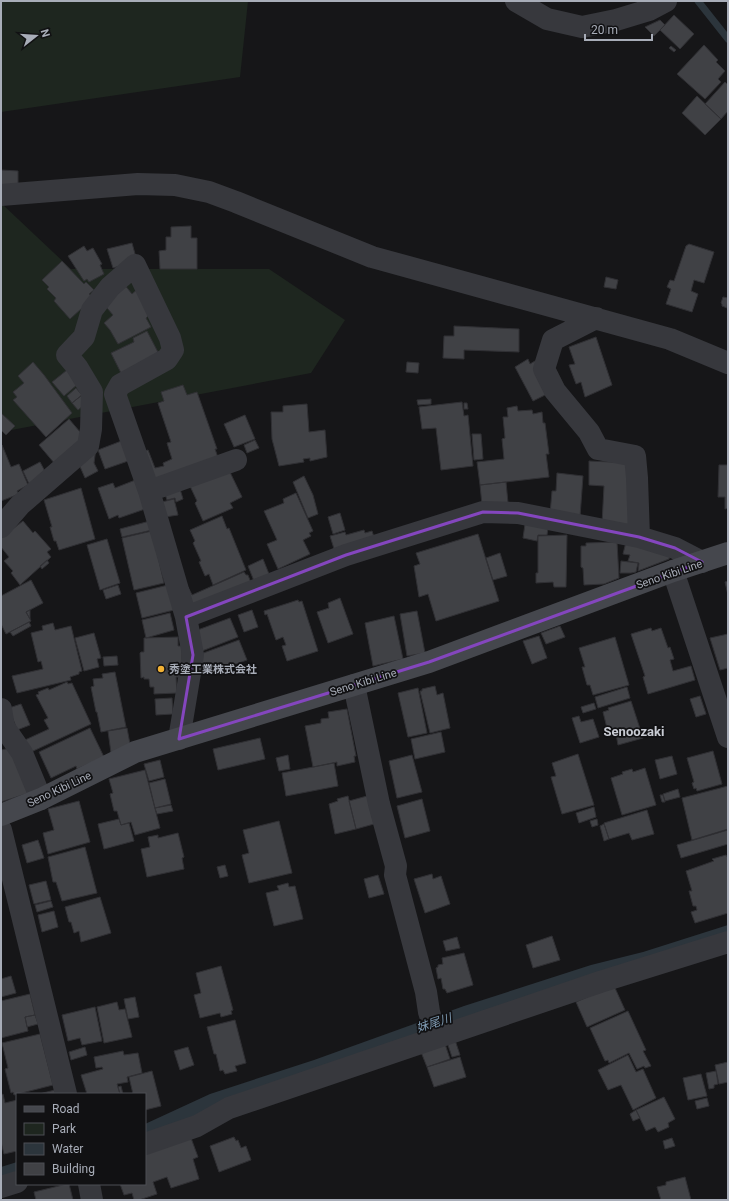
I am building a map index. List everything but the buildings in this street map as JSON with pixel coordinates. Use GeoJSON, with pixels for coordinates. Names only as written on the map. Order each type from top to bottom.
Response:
{"type":"FeatureCollection","features":[{"type":"Feature","properties":{"kind":"main road","name":"Seno Kibi Line"},"geometry":{"type":"LineString","coordinates":[[1,815],[41,799],[135,752],[429,662],[673,571],[728,553]]}},
{"type":"Feature","properties":{"kind":"street"},"geometry":{"type":"LineString","coordinates":[[516,1],[547,19],[582,27],[616,20],[649,10],[666,1]]}},
{"type":"Feature","properties":{"kind":"street"},"geometry":{"type":"LineString","coordinates":[[1,195],[138,184],[174,185],[209,192],[372,257],[670,339],[728,363]]}},
{"type":"Feature","properties":{"kind":"street"},"geometry":{"type":"LineString","coordinates":[[1,527],[20,505],[88,446],[92,429],[92,392],[67,355],[84,337],[92,310],[110,287],[135,265],[170,338],[172,350],[167,358],[120,385],[115,394],[149,491],[186,617],[193,655],[179,739]]}},
{"type":"Feature","properties":{"kind":"street"},"geometry":{"type":"LineString","coordinates":[[596,318],[553,340],[544,370],[555,391],[589,432],[598,449],[635,456],[639,537]]}},
{"type":"Feature","properties":{"kind":"street"},"geometry":{"type":"LineString","coordinates":[[149,491],[236,460]]}},
{"type":"Feature","properties":{"kind":"street"},"geometry":{"type":"LineString","coordinates":[[186,617],[346,555],[483,512],[518,513],[639,537],[675,548],[702,562]]}},
{"type":"Feature","properties":{"kind":"street"},"geometry":{"type":"LineString","coordinates":[[673,571],[728,737]]}},
{"type":"Feature","properties":{"kind":"street"},"geometry":{"type":"LineString","coordinates":[[354,685],[379,804],[396,866],[396,875],[426,992],[433,1027]]}},
{"type":"Feature","properties":{"kind":"street"},"geometry":{"type":"LineString","coordinates":[[1,709],[4,727],[22,753],[41,799]]}},
{"type":"Feature","properties":{"kind":"street"},"geometry":{"type":"LineString","coordinates":[[1,830],[66,1093]]}},
{"type":"Feature","properties":{"kind":"street"},"geometry":{"type":"LineString","coordinates":[[146,1144],[197,1126],[230,1108],[433,1027],[600,982],[728,942]]}},
{"type":"Feature","properties":{"kind":"street"},"geometry":{"type":"LineString","coordinates":[[1,1187],[16,1182]]}},
{"type":"Feature","properties":{"kind":"street"},"geometry":{"type":"LineString","coordinates":[[89,1185],[92,1200]]}},
{"type":"Feature","properties":{"kind":"highlighted area"},"geometry":{"type":"Polygon","coordinates":[[[483,512],[518,513],[639,537],[675,548],[702,562],[429,662],[179,739],[193,655],[186,617],[346,555],[483,512]]]}},
{"type":"Feature","properties":{"kind":"green space"},"geometry":{"type":"Polygon","coordinates":[[[1,1],[248,1],[240,77],[1,112],[1,1]]]}},
{"type":"Feature","properties":{"kind":"green space"},"geometry":{"type":"Polygon","coordinates":[[[1,203],[71,269],[269,269],[345,320],[311,373],[1,432],[1,203]]]}},
{"type":"Feature","properties":{"kind":"water","name":"妹尾川"},"geometry":{"type":"Polygon","coordinates":[[[728,925],[728,938],[146,1138],[146,1124],[210,1094],[314,1060],[464,1006],[591,965],[643,952],[728,925]]]}},
{"type":"Feature","properties":{"kind":"water"},"geometry":{"type":"Polygon","coordinates":[[[16,1162],[16,1177],[1,1182],[1,1167],[16,1162]]]}},
{"type":"Feature","properties":{"kind":"waterway"},"geometry":{"type":"LineString","coordinates":[[698,1],[728,39]]}},
{"type":"Feature","properties":{"kind":"place","name":"秀塗工業株式会社"},"geometry":{"type":"Point","coordinates":[161,669]}},
{"type":"Feature","properties":{"kind":"district","name":"Senoozaki"},"geometry":{"type":"Point","coordinates":[634,731]}}]}
